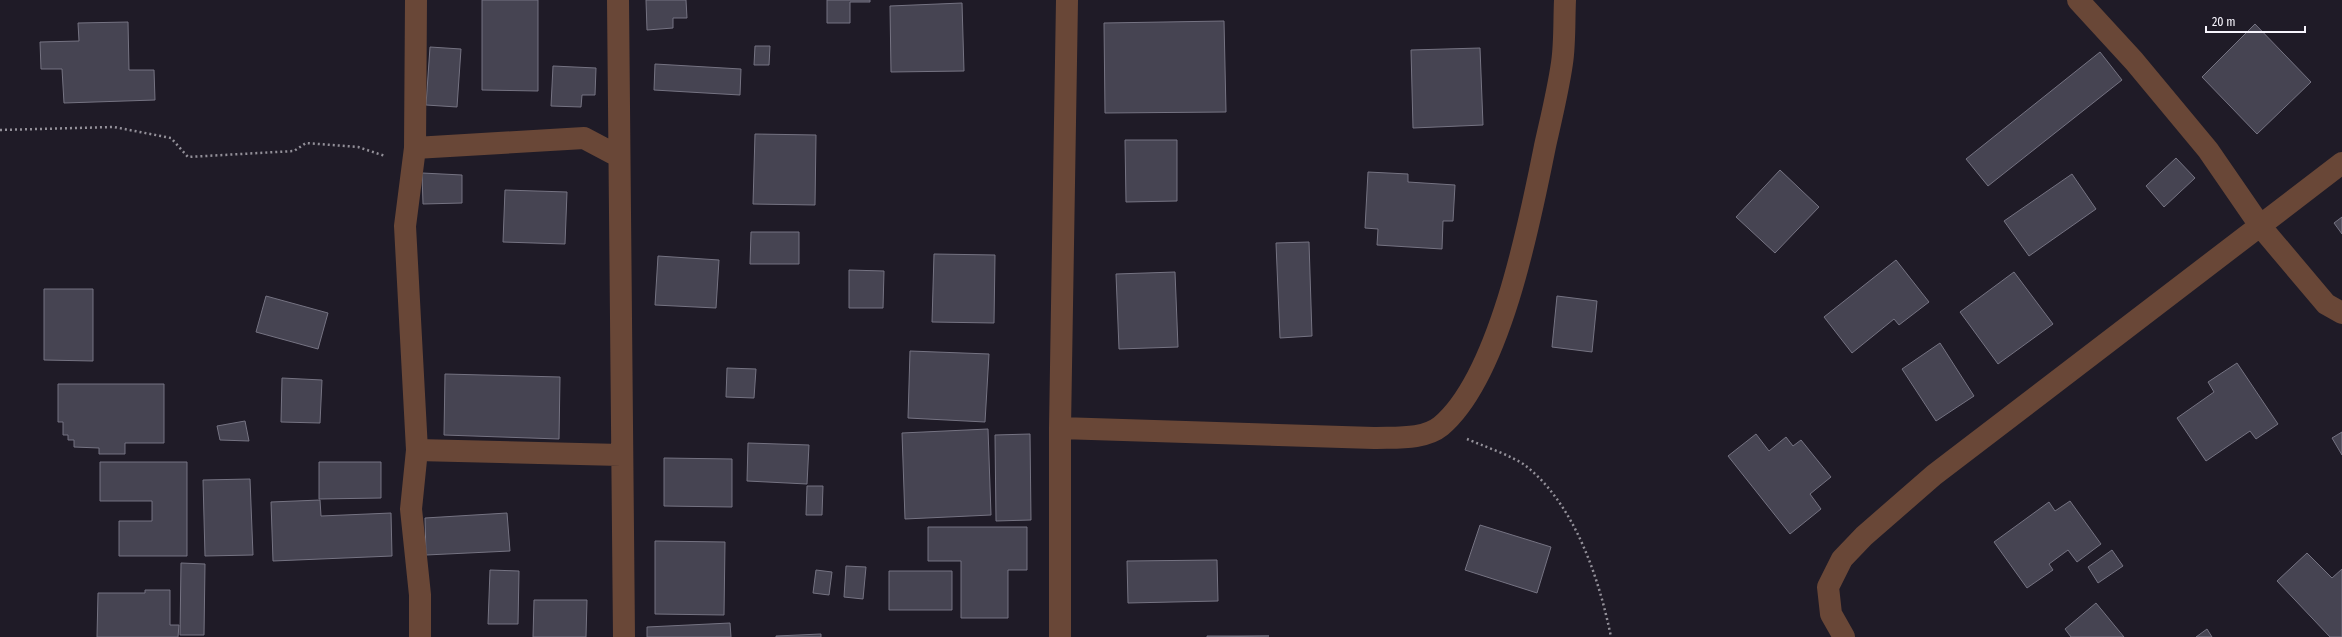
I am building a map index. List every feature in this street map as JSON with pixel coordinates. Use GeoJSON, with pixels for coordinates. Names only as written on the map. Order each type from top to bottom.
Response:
{"type":"FeatureCollection","features":[{"type":"Feature","properties":{"kind":"street"},"geometry":{"type":"LineString","coordinates":[[416,0],[415,148],[405,226],[417,450],[411,509],[420,595],[420,637]]}},
{"type":"Feature","properties":{"kind":"street"},"geometry":{"type":"LineString","coordinates":[[618,0],[618,156],[624,637]]}},
{"type":"Feature","properties":{"kind":"street"},"geometry":{"type":"LineString","coordinates":[[1060,637],[1060,428],[1067,0]]}},
{"type":"Feature","properties":{"kind":"street"},"geometry":{"type":"LineString","coordinates":[[1060,428],[1374,438],[1421,435],[1440,427],[1459,406],[1479,374],[1500,323],[1532,210],[1562,62],[1565,0]]}},
{"type":"Feature","properties":{"kind":"street"},"geometry":{"type":"LineString","coordinates":[[2078,0],[2134,62],[2208,150],[2261,227],[2326,304],[2341,314]]}},
{"type":"Feature","properties":{"kind":"street"},"geometry":{"type":"LineString","coordinates":[[415,148],[584,138],[618,156]]}},
{"type":"Feature","properties":{"kind":"street"},"geometry":{"type":"LineString","coordinates":[[1844,637],[1831,614],[1828,586],[1842,559],[1864,536],[1934,475],[2261,227],[2342,163]]}},
{"type":"Feature","properties":{"kind":"street"},"geometry":{"type":"LineString","coordinates":[[417,450],[621,455]]}},
{"type":"Feature","properties":{"kind":"path"},"geometry":{"type":"LineString","coordinates":[[0,130],[114,127],[172,138],[188,157],[294,151],[306,142],[358,147],[388,157],[415,148]]}},
{"type":"Feature","properties":{"kind":"path"},"geometry":{"type":"LineString","coordinates":[[1440,427],[1524,464],[1555,496],[1579,534],[1607,617],[1612,637]]}},
{"type":"Feature","properties":{"kind":"building"},"geometry":{"type":"Polygon","coordinates":[[[482,0],[538,0],[538,91],[482,90],[482,0]]]}},
{"type":"Feature","properties":{"kind":"building"},"geometry":{"type":"Polygon","coordinates":[[[646,0],[686,0],[687,18],[673,18],[673,28],[647,30],[646,0]]]}},
{"type":"Feature","properties":{"kind":"building"},"geometry":{"type":"Polygon","coordinates":[[[827,0],[870,0],[870,2],[850,2],[850,23],[827,23],[827,0]]]}},
{"type":"Feature","properties":{"kind":"building"},"geometry":{"type":"Polygon","coordinates":[[[962,3],[964,71],[891,72],[890,6],[962,3]]]}},
{"type":"Feature","properties":{"kind":"building"},"geometry":{"type":"Polygon","coordinates":[[[1224,21],[1226,112],[1105,113],[1104,23],[1224,21]]]}},
{"type":"Feature","properties":{"kind":"building"},"geometry":{"type":"Polygon","coordinates":[[[128,22],[129,70],[154,70],[155,100],[64,103],[62,69],[41,69],[40,42],[79,41],[78,23],[128,22]]]}},
{"type":"Feature","properties":{"kind":"building"},"geometry":{"type":"Polygon","coordinates":[[[2255,24],[2311,82],[2257,134],[2202,77],[2255,24]]]}},
{"type":"Feature","properties":{"kind":"building"},"geometry":{"type":"Polygon","coordinates":[[[755,46],[770,46],[769,65],[754,65],[755,46]]]}},
{"type":"Feature","properties":{"kind":"building"},"geometry":{"type":"Polygon","coordinates":[[[430,47],[461,49],[457,107],[426,105],[430,47]]]}},
{"type":"Feature","properties":{"kind":"building"},"geometry":{"type":"Polygon","coordinates":[[[1480,48],[1483,125],[1413,128],[1411,50],[1480,48]]]}},
{"type":"Feature","properties":{"kind":"building"},"geometry":{"type":"Polygon","coordinates":[[[2100,52],[2122,80],[1988,186],[1966,159],[2100,52]]]}},
{"type":"Feature","properties":{"kind":"building"},"geometry":{"type":"Polygon","coordinates":[[[655,64],[741,69],[740,95],[654,90],[655,64]]]}},
{"type":"Feature","properties":{"kind":"building"},"geometry":{"type":"Polygon","coordinates":[[[553,66],[596,68],[595,95],[582,95],[581,107],[551,106],[553,66]]]}},
{"type":"Feature","properties":{"kind":"building"},"geometry":{"type":"Polygon","coordinates":[[[755,134],[816,135],[815,205],[753,204],[755,134]]]}},
{"type":"Feature","properties":{"kind":"building"},"geometry":{"type":"Polygon","coordinates":[[[1125,140],[1177,140],[1177,201],[1126,202],[1125,140]]]}},
{"type":"Feature","properties":{"kind":"building"},"geometry":{"type":"Polygon","coordinates":[[[2176,158],[2195,178],[2164,207],[2146,186],[2176,158]]]}},
{"type":"Feature","properties":{"kind":"building"},"geometry":{"type":"Polygon","coordinates":[[[1780,170],[1819,207],[1775,253],[1736,217],[1780,170]]]}},
{"type":"Feature","properties":{"kind":"building"},"geometry":{"type":"Polygon","coordinates":[[[1368,172],[1408,174],[1408,182],[1455,185],[1453,221],[1443,221],[1442,249],[1377,245],[1378,229],[1365,228],[1368,172]]]}},
{"type":"Feature","properties":{"kind":"building"},"geometry":{"type":"Polygon","coordinates":[[[422,173],[462,175],[462,203],[423,204],[422,173]]]}},
{"type":"Feature","properties":{"kind":"building"},"geometry":{"type":"Polygon","coordinates":[[[2072,174],[2096,209],[2029,256],[2004,221],[2072,174]]]}},
{"type":"Feature","properties":{"kind":"building"},"geometry":{"type":"Polygon","coordinates":[[[505,190],[567,192],[565,244],[503,242],[505,190]]]}},
{"type":"Feature","properties":{"kind":"building"},"geometry":{"type":"Polygon","coordinates":[[[2342,217],[2342,234],[2334,223],[2342,217]]]}},
{"type":"Feature","properties":{"kind":"building"},"geometry":{"type":"Polygon","coordinates":[[[751,232],[799,232],[799,264],[750,264],[751,232]]]}},
{"type":"Feature","properties":{"kind":"building"},"geometry":{"type":"Polygon","coordinates":[[[1309,242],[1312,336],[1280,338],[1276,243],[1309,242]]]}},
{"type":"Feature","properties":{"kind":"building"},"geometry":{"type":"Polygon","coordinates":[[[934,254],[995,255],[994,323],[932,322],[934,254]]]}},
{"type":"Feature","properties":{"kind":"building"},"geometry":{"type":"Polygon","coordinates":[[[658,256],[719,260],[716,308],[655,305],[658,256]]]}},
{"type":"Feature","properties":{"kind":"building"},"geometry":{"type":"Polygon","coordinates":[[[1896,260],[1929,302],[1899,325],[1894,319],[1852,353],[1824,317],[1896,260]]]}},
{"type":"Feature","properties":{"kind":"building"},"geometry":{"type":"Polygon","coordinates":[[[849,270],[884,271],[883,308],[849,308],[849,270]]]}},
{"type":"Feature","properties":{"kind":"building"},"geometry":{"type":"Polygon","coordinates":[[[1175,272],[1178,347],[1119,349],[1116,274],[1175,272]]]}},
{"type":"Feature","properties":{"kind":"building"},"geometry":{"type":"Polygon","coordinates":[[[2014,272],[2053,324],[1998,364],[1960,312],[2014,272]]]}},
{"type":"Feature","properties":{"kind":"building"},"geometry":{"type":"Polygon","coordinates":[[[44,289],[93,289],[93,361],[44,360],[44,289]]]}},
{"type":"Feature","properties":{"kind":"building"},"geometry":{"type":"Polygon","coordinates":[[[266,296],[328,313],[318,349],[256,332],[266,296]]]}},
{"type":"Feature","properties":{"kind":"building"},"geometry":{"type":"Polygon","coordinates":[[[1557,296],[1597,301],[1592,352],[1552,347],[1557,296]]]}},
{"type":"Feature","properties":{"kind":"building"},"geometry":{"type":"Polygon","coordinates":[[[1940,343],[1974,396],[1936,421],[1902,369],[1940,343]]]}},
{"type":"Feature","properties":{"kind":"building"},"geometry":{"type":"Polygon","coordinates":[[[910,351],[989,354],[985,422],[908,418],[910,351]]]}},
{"type":"Feature","properties":{"kind":"building"},"geometry":{"type":"Polygon","coordinates":[[[2237,363],[2278,424],[2256,439],[2250,431],[2206,461],[2177,418],[2214,392],[2208,382],[2237,363]]]}},
{"type":"Feature","properties":{"kind":"building"},"geometry":{"type":"Polygon","coordinates":[[[727,368],[756,369],[754,398],[726,397],[727,368]]]}},
{"type":"Feature","properties":{"kind":"building"},"geometry":{"type":"Polygon","coordinates":[[[445,374],[560,377],[559,439],[444,435],[445,374]]]}},
{"type":"Feature","properties":{"kind":"building"},"geometry":{"type":"Polygon","coordinates":[[[282,378],[322,380],[320,423],[281,422],[282,378]]]}},
{"type":"Feature","properties":{"kind":"building"},"geometry":{"type":"Polygon","coordinates":[[[58,384],[164,384],[164,443],[125,443],[125,454],[99,454],[99,448],[74,447],[74,440],[68,440],[68,435],[63,435],[63,422],[58,422],[58,384]]]}},
{"type":"Feature","properties":{"kind":"building"},"geometry":{"type":"Polygon","coordinates":[[[245,421],[249,441],[220,440],[217,426],[245,421]]]}},
{"type":"Feature","properties":{"kind":"building"},"geometry":{"type":"Polygon","coordinates":[[[988,429],[991,515],[905,519],[902,433],[988,429]]]}},
{"type":"Feature","properties":{"kind":"building"},"geometry":{"type":"Polygon","coordinates":[[[2342,432],[2342,455],[2332,438],[2342,432]]]}},
{"type":"Feature","properties":{"kind":"building"},"geometry":{"type":"Polygon","coordinates":[[[1030,434],[1031,520],[996,521],[995,435],[1030,434]]]}},
{"type":"Feature","properties":{"kind":"building"},"geometry":{"type":"Polygon","coordinates":[[[1756,434],[1769,451],[1786,437],[1793,446],[1801,440],[1831,477],[1810,494],[1821,509],[1790,534],[1728,456],[1756,434]]]}},
{"type":"Feature","properties":{"kind":"building"},"geometry":{"type":"Polygon","coordinates":[[[748,443],[809,445],[807,484],[747,481],[748,443]]]}},
{"type":"Feature","properties":{"kind":"building"},"geometry":{"type":"Polygon","coordinates":[[[664,458],[732,459],[732,507],[664,506],[664,458]]]}},
{"type":"Feature","properties":{"kind":"building"},"geometry":{"type":"Polygon","coordinates":[[[100,462],[187,462],[187,556],[119,556],[119,521],[152,521],[152,501],[100,501],[100,462]]]}},
{"type":"Feature","properties":{"kind":"building"},"geometry":{"type":"Polygon","coordinates":[[[319,462],[381,462],[381,498],[319,499],[319,462]]]}},
{"type":"Feature","properties":{"kind":"building"},"geometry":{"type":"Polygon","coordinates":[[[250,479],[253,555],[205,556],[203,480],[250,479]]]}},
{"type":"Feature","properties":{"kind":"building"},"geometry":{"type":"Polygon","coordinates":[[[807,486],[823,486],[822,515],[806,515],[807,486]]]}},
{"type":"Feature","properties":{"kind":"building"},"geometry":{"type":"Polygon","coordinates":[[[320,500],[321,516],[391,513],[392,556],[273,561],[271,502],[320,500]]]}},
{"type":"Feature","properties":{"kind":"building"},"geometry":{"type":"Polygon","coordinates":[[[2070,501],[2101,544],[2077,562],[2068,550],[2049,564],[2053,570],[2027,588],[1994,542],[2049,502],[2055,511],[2070,501]]]}},
{"type":"Feature","properties":{"kind":"building"},"geometry":{"type":"Polygon","coordinates":[[[507,513],[510,551],[426,555],[425,518],[507,513]]]}},
{"type":"Feature","properties":{"kind":"building"},"geometry":{"type":"Polygon","coordinates":[[[1480,525],[1551,547],[1537,593],[1465,570],[1480,525]]]}},
{"type":"Feature","properties":{"kind":"building"},"geometry":{"type":"Polygon","coordinates":[[[928,527],[1027,527],[1027,570],[1008,570],[1008,618],[961,618],[961,561],[928,561],[928,527]]]}},
{"type":"Feature","properties":{"kind":"building"},"geometry":{"type":"Polygon","coordinates":[[[655,541],[725,542],[724,615],[655,614],[655,541]]]}},
{"type":"Feature","properties":{"kind":"building"},"geometry":{"type":"Polygon","coordinates":[[[2112,550],[2123,566],[2098,583],[2088,567],[2112,550]]]}},
{"type":"Feature","properties":{"kind":"building"},"geometry":{"type":"Polygon","coordinates":[[[2307,553],[2332,578],[2342,569],[2342,637],[2330,637],[2277,581],[2307,553]]]}},
{"type":"Feature","properties":{"kind":"building"},"geometry":{"type":"Polygon","coordinates":[[[1217,560],[1218,601],[1128,603],[1127,561],[1217,560]]]}},
{"type":"Feature","properties":{"kind":"building"},"geometry":{"type":"Polygon","coordinates":[[[181,563],[205,564],[204,635],[180,635],[181,563]]]}},
{"type":"Feature","properties":{"kind":"building"},"geometry":{"type":"Polygon","coordinates":[[[846,566],[866,567],[863,599],[844,597],[846,566]]]}},
{"type":"Feature","properties":{"kind":"building"},"geometry":{"type":"Polygon","coordinates":[[[490,570],[519,571],[518,624],[488,624],[490,570]]]}},
{"type":"Feature","properties":{"kind":"building"},"geometry":{"type":"Polygon","coordinates":[[[816,570],[832,572],[829,595],[813,593],[816,570]]]}},
{"type":"Feature","properties":{"kind":"building"},"geometry":{"type":"Polygon","coordinates":[[[889,571],[952,571],[952,610],[889,610],[889,571]]]}},
{"type":"Feature","properties":{"kind":"building"},"geometry":{"type":"Polygon","coordinates":[[[145,590],[170,590],[170,625],[179,625],[178,637],[97,637],[98,593],[145,593],[145,590]]]}},
{"type":"Feature","properties":{"kind":"building"},"geometry":{"type":"Polygon","coordinates":[[[534,600],[587,600],[586,637],[533,637],[534,600]]]}},
{"type":"Feature","properties":{"kind":"building"},"geometry":{"type":"Polygon","coordinates":[[[2096,603],[2124,637],[2071,637],[2065,629],[2096,603]]]}},
{"type":"Feature","properties":{"kind":"building"},"geometry":{"type":"Polygon","coordinates":[[[730,623],[731,637],[647,637],[647,627],[730,623]]]}},
{"type":"Feature","properties":{"kind":"building"},"geometry":{"type":"Polygon","coordinates":[[[2207,629],[2212,637],[2196,637],[2207,629]]]}},
{"type":"Feature","properties":{"kind":"building"},"geometry":{"type":"Polygon","coordinates":[[[821,634],[821,637],[776,637],[776,636],[821,634]]]}},
{"type":"Feature","properties":{"kind":"building"},"geometry":{"type":"Polygon","coordinates":[[[1207,636],[1269,636],[1207,637],[1207,636]]]}}]}
